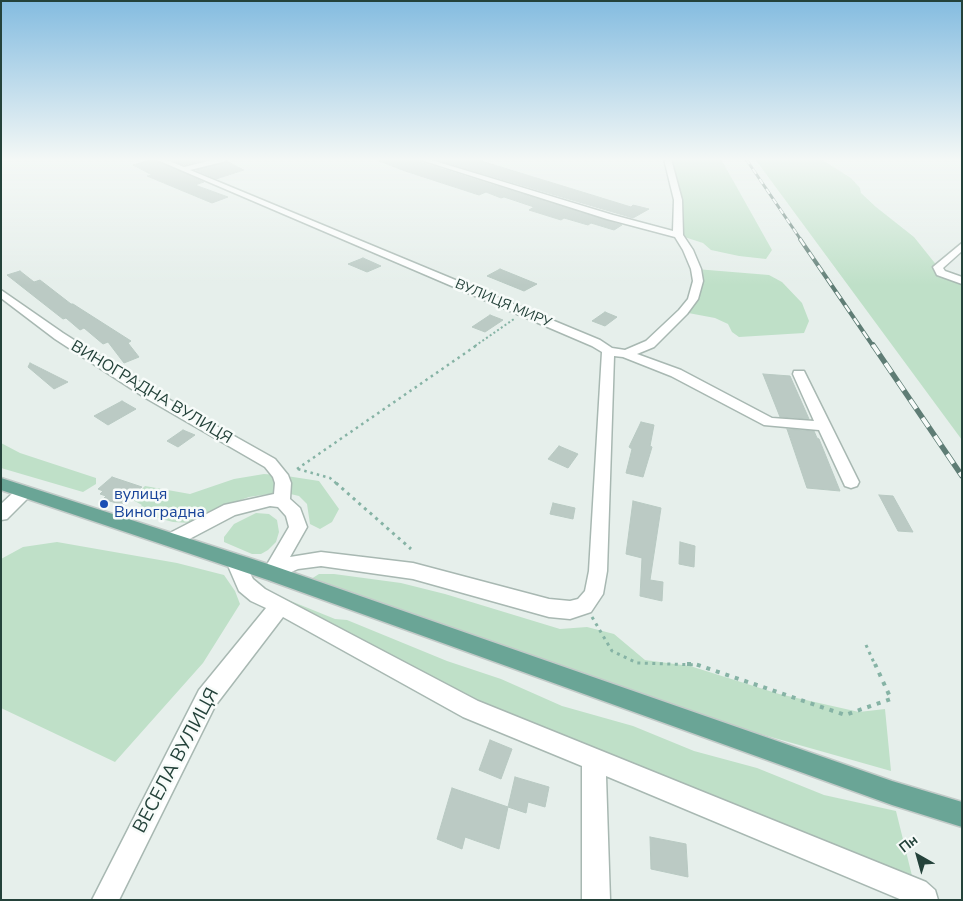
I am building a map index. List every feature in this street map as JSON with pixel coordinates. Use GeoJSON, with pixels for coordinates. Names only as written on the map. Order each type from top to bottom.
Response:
{"type":"FeatureCollection","features":[{"type":"Feature","properties":{"kind":"main road"},"geometry":{"type":"LineString","coordinates":[[1,484],[272,573],[892,793],[962,815]]}},
{"type":"Feature","properties":{"kind":"street","name":"ВУЛИЦЯ МИРУ"},"geometry":{"type":"LineString","coordinates":[[260,201],[596,343],[608,351],[626,354],[697,383],[769,422],[824,426]]}},
{"type":"Feature","properties":{"kind":"street"},"geometry":{"type":"LineString","coordinates":[[558,201],[678,235]]}},
{"type":"Feature","properties":{"kind":"street"},"geometry":{"type":"LineString","coordinates":[[626,354],[638,351],[650,344],[683,312],[693,298],[698,281],[696,269],[688,250],[678,235],[678,201]]}},
{"type":"Feature","properties":{"kind":"street"},"geometry":{"type":"LineString","coordinates":[[960,280],[940,273],[938,267],[962,246]]}},
{"type":"Feature","properties":{"kind":"street","name":"ВИНОГРАДНА ВУЛИЦЯ"},"geometry":{"type":"LineString","coordinates":[[1,293],[59,336],[133,384],[270,463],[280,474],[282,493],[294,513],[298,527],[272,573]]}},
{"type":"Feature","properties":{"kind":"street"},"geometry":{"type":"LineString","coordinates":[[272,573],[296,562],[320,559],[413,571],[549,608],[570,610],[584,606],[594,594],[598,570],[608,351]]}},
{"type":"Feature","properties":{"kind":"street"},"geometry":{"type":"LineString","coordinates":[[799,374],[851,482]]}},
{"type":"Feature","properties":{"kind":"street"},"geometry":{"type":"LineString","coordinates":[[1,514],[24,492]]}},
{"type":"Feature","properties":{"kind":"street"},"geometry":{"type":"LineString","coordinates":[[172,540],[230,510],[270,500],[282,493]]}},
{"type":"Feature","properties":{"kind":"street"},"geometry":{"type":"LineString","coordinates":[[234,561],[246,585],[258,595],[471,708],[916,892],[924,900]]}},
{"type":"Feature","properties":{"kind":"street","name":"ВЕСЕЛА ВУЛИЦЯ"},"geometry":{"type":"LineString","coordinates":[[105,900],[206,698],[280,606]]}},
{"type":"Feature","properties":{"kind":"street"},"geometry":{"type":"LineString","coordinates":[[594,759],[596,900]]}},
{"type":"Feature","properties":{"kind":"path"},"geometry":{"type":"LineString","coordinates":[[282,493],[297,469],[516,318],[516,309]]}},
{"type":"Feature","properties":{"kind":"path"},"geometry":{"type":"LineString","coordinates":[[297,469],[330,478],[411,549]]}},
{"type":"Feature","properties":{"kind":"path"},"geometry":{"type":"LineString","coordinates":[[584,606],[612,651],[637,663],[696,664],[845,715],[891,699],[866,645]]}},
{"type":"Feature","properties":{"kind":"green space"},"geometry":{"type":"Polygon","coordinates":[[[678,201],[745,201],[772,250],[766,259],[739,256],[711,250],[703,243],[678,235],[678,201]]]}},
{"type":"Feature","properties":{"kind":"green space"},"geometry":{"type":"Polygon","coordinates":[[[786,201],[870,201],[914,237],[938,267],[962,282],[962,440],[786,201]]]}},
{"type":"Feature","properties":{"kind":"green space"},"geometry":{"type":"Polygon","coordinates":[[[696,269],[769,275],[782,282],[802,303],[809,321],[804,333],[739,337],[732,332],[728,324],[715,318],[683,312],[693,298],[696,269]]]}},
{"type":"Feature","properties":{"kind":"green space"},"geometry":{"type":"Polygon","coordinates":[[[1,443],[20,453],[96,478],[96,484],[83,492],[1,468],[1,443]]]}},
{"type":"Feature","properties":{"kind":"green space"},"geometry":{"type":"Polygon","coordinates":[[[264,474],[319,481],[339,509],[332,522],[320,529],[310,524],[307,504],[299,496],[282,492],[249,497],[219,508],[191,523],[173,522],[135,512],[142,505],[131,499],[145,486],[190,494],[234,479],[264,474]]]}},
{"type":"Feature","properties":{"kind":"green space"},"geometry":{"type":"Polygon","coordinates":[[[256,513],[269,514],[277,520],[279,532],[276,542],[268,550],[261,554],[252,554],[224,542],[224,537],[234,524],[256,513]]]}},
{"type":"Feature","properties":{"kind":"green space"},"geometry":{"type":"Polygon","coordinates":[[[57,542],[177,563],[224,575],[235,591],[240,604],[203,663],[115,762],[1,708],[1,559],[23,547],[57,542]]]}},
{"type":"Feature","properties":{"kind":"green space"},"geometry":{"type":"Polygon","coordinates":[[[319,574],[334,574],[401,583],[445,594],[560,629],[587,627],[614,634],[645,660],[690,666],[779,694],[859,712],[885,709],[891,771],[739,728],[311,579],[319,574]]]}},
{"type":"Feature","properties":{"kind":"green space"},"geometry":{"type":"Polygon","coordinates":[[[271,593],[335,619],[347,620],[447,661],[501,679],[562,706],[633,726],[694,751],[757,768],[824,795],[896,811],[916,892],[471,709],[271,593]]]}},
{"type":"Feature","properties":{"kind":"building"},"geometry":{"type":"Polygon","coordinates":[[[516,201],[545,201],[622,225],[614,230],[591,223],[588,225],[564,218],[561,220],[529,210],[534,207],[516,201]]]}},
{"type":"Feature","properties":{"kind":"building"},"geometry":{"type":"Polygon","coordinates":[[[576,201],[612,201],[631,207],[633,205],[649,209],[633,218],[576,201]]]}},
{"type":"Feature","properties":{"kind":"building"},"geometry":{"type":"Polygon","coordinates":[[[363,258],[381,266],[367,272],[348,264],[363,258]]]}},
{"type":"Feature","properties":{"kind":"building"},"geometry":{"type":"Polygon","coordinates":[[[500,269],[537,284],[524,291],[487,276],[500,269]]]}},
{"type":"Feature","properties":{"kind":"building"},"geometry":{"type":"Polygon","coordinates":[[[20,271],[34,282],[40,280],[71,304],[131,341],[128,343],[139,357],[124,363],[108,342],[103,344],[84,328],[80,330],[66,318],[63,319],[7,275],[20,271]]]}},
{"type":"Feature","properties":{"kind":"building"},"geometry":{"type":"Polygon","coordinates":[[[605,312],[617,317],[605,326],[592,321],[605,312]]]}},
{"type":"Feature","properties":{"kind":"building"},"geometry":{"type":"Polygon","coordinates":[[[490,315],[503,320],[485,332],[472,327],[490,315]]]}},
{"type":"Feature","properties":{"kind":"building"},"geometry":{"type":"Polygon","coordinates":[[[30,363],[68,382],[54,389],[28,367],[30,363]]]}},
{"type":"Feature","properties":{"kind":"building"},"geometry":{"type":"Polygon","coordinates":[[[763,374],[790,376],[809,419],[780,417],[763,374]]]}},
{"type":"Feature","properties":{"kind":"building"},"geometry":{"type":"Polygon","coordinates":[[[122,401],[136,409],[108,425],[94,416],[122,401]]]}},
{"type":"Feature","properties":{"kind":"building"},"geometry":{"type":"Polygon","coordinates":[[[641,422],[654,425],[650,446],[652,447],[643,477],[626,473],[632,449],[629,447],[641,422]]]}},
{"type":"Feature","properties":{"kind":"building"},"geometry":{"type":"Polygon","coordinates":[[[787,429],[814,431],[840,491],[807,488],[787,429]]]}},
{"type":"Feature","properties":{"kind":"building"},"geometry":{"type":"Polygon","coordinates":[[[183,430],[195,435],[178,447],[167,441],[183,430]]]}},
{"type":"Feature","properties":{"kind":"building"},"geometry":{"type":"Polygon","coordinates":[[[559,446],[578,454],[568,468],[548,459],[559,446]]]}},
{"type":"Feature","properties":{"kind":"building"},"geometry":{"type":"Polygon","coordinates":[[[112,477],[142,487],[123,505],[103,499],[106,496],[100,494],[103,491],[98,489],[112,477]]]}},
{"type":"Feature","properties":{"kind":"building"},"geometry":{"type":"Polygon","coordinates":[[[879,495],[893,496],[913,532],[898,531],[879,495]]]}},
{"type":"Feature","properties":{"kind":"building"},"geometry":{"type":"Polygon","coordinates":[[[633,501],[661,508],[650,580],[663,582],[662,601],[640,596],[642,558],[626,554],[633,501]]]}},
{"type":"Feature","properties":{"kind":"building"},"geometry":{"type":"Polygon","coordinates":[[[553,503],[575,508],[573,519],[550,514],[553,503]]]}},
{"type":"Feature","properties":{"kind":"building"},"geometry":{"type":"Polygon","coordinates":[[[680,542],[695,546],[694,567],[679,564],[680,542]]]}},
{"type":"Feature","properties":{"kind":"building"},"geometry":{"type":"Polygon","coordinates":[[[490,740],[512,749],[501,779],[479,770],[490,740]]]}},
{"type":"Feature","properties":{"kind":"building"},"geometry":{"type":"Polygon","coordinates":[[[515,777],[549,787],[545,807],[528,802],[526,813],[508,807],[515,777]]]}},
{"type":"Feature","properties":{"kind":"building"},"geometry":{"type":"Polygon","coordinates":[[[452,788],[508,807],[499,849],[465,837],[462,849],[437,839],[452,788]]]}},
{"type":"Feature","properties":{"kind":"building"},"geometry":{"type":"Polygon","coordinates":[[[650,837],[686,844],[688,877],[651,869],[650,837]]]}},
{"type":"Feature","properties":{"kind":"railway"},"geometry":{"type":"LineString","coordinates":[[775,201],[801,240]]}},
{"type":"Feature","properties":{"kind":"railway"},"geometry":{"type":"LineString","coordinates":[[800,239],[873,346]]}},
{"type":"Feature","properties":{"kind":"railway"},"geometry":{"type":"LineString","coordinates":[[873,345],[962,476]]}},
{"type":"Feature","properties":{"kind":"place","name":"вулиця Виноградна"},"geometry":{"type":"Point","coordinates":[104,504]}}]}
